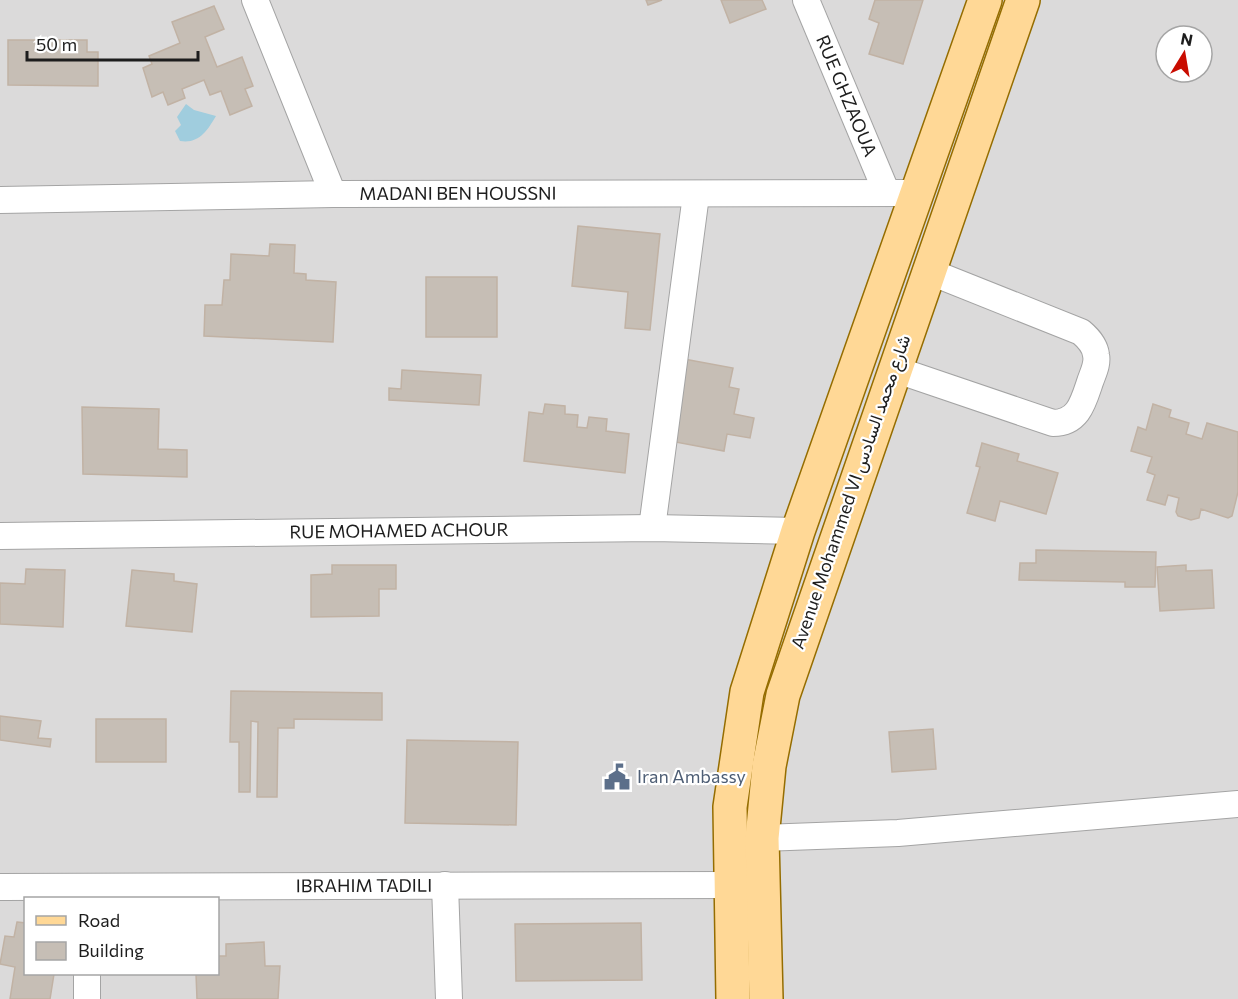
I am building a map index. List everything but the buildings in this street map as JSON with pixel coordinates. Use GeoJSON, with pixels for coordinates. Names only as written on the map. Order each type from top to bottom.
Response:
{"type":"FeatureCollection","features":[{"type":"Feature","properties":{"kind":"main road","name":"Avenue Mohammed VI شارع محمد السادس"},"geometry":{"type":"LineString","coordinates":[[734,999],[730,807],[741,721],[757,655],[798,531],[901,192],[985,0]]}},
{"type":"Feature","properties":{"kind":"main road","name":"Avenue Mohammed VI شارع محمد السادس"},"geometry":{"type":"LineString","coordinates":[[766,999],[762,838],[769,766],[785,686],[1023,0]]}},
{"type":"Feature","properties":{"kind":"street"},"geometry":{"type":"LineString","coordinates":[[255,0],[333,194]]}},
{"type":"Feature","properties":{"kind":"street","name":"RUE GHZAOUA"},"geometry":{"type":"LineString","coordinates":[[806,0],[901,192]]}},
{"type":"Feature","properties":{"kind":"street","name":"MADANI BEN HOUSSNI"},"geometry":{"type":"LineString","coordinates":[[0,200],[333,194],[696,195],[901,192]]}},
{"type":"Feature","properties":{"kind":"street"},"geometry":{"type":"LineString","coordinates":[[652,528],[696,195]]}},
{"type":"Feature","properties":{"kind":"street"},"geometry":{"type":"LineString","coordinates":[[894,369],[1053,423],[1063,423],[1082,408],[1097,362],[1091,340],[1081,332],[928,272]]}},
{"type":"Feature","properties":{"kind":"street","name":"RUE MOHAMED ACHOUR"},"geometry":{"type":"LineString","coordinates":[[0,536],[652,528],[798,531]]}},
{"type":"Feature","properties":{"kind":"street"},"geometry":{"type":"LineString","coordinates":[[762,838],[898,833],[1238,804]]}},
{"type":"Feature","properties":{"kind":"street"},"geometry":{"type":"LineString","coordinates":[[446,885],[449,999]]}},
{"type":"Feature","properties":{"kind":"street","name":"IBRAHIM TADILI"},"geometry":{"type":"LineString","coordinates":[[0,887],[85,893],[446,885],[730,885]]}},
{"type":"Feature","properties":{"kind":"street"},"geometry":{"type":"LineString","coordinates":[[87,975],[87,999]]}},
{"type":"Feature","properties":{"kind":"shaded area"},"geometry":{"type":"Polygon","coordinates":[[[0,0],[1238,0],[1238,999],[0,999],[0,0]]]}},
{"type":"Feature","properties":{"kind":"water"},"geometry":{"type":"Polygon","coordinates":[[[186,104],[194,110],[216,116],[202,135],[192,140],[180,141],[175,131],[181,125],[177,117],[186,104]]]}},
{"type":"Feature","properties":{"kind":"place","name":"Iran Ambassy"},"geometry":{"type":"Point","coordinates":[617,777]}}]}
